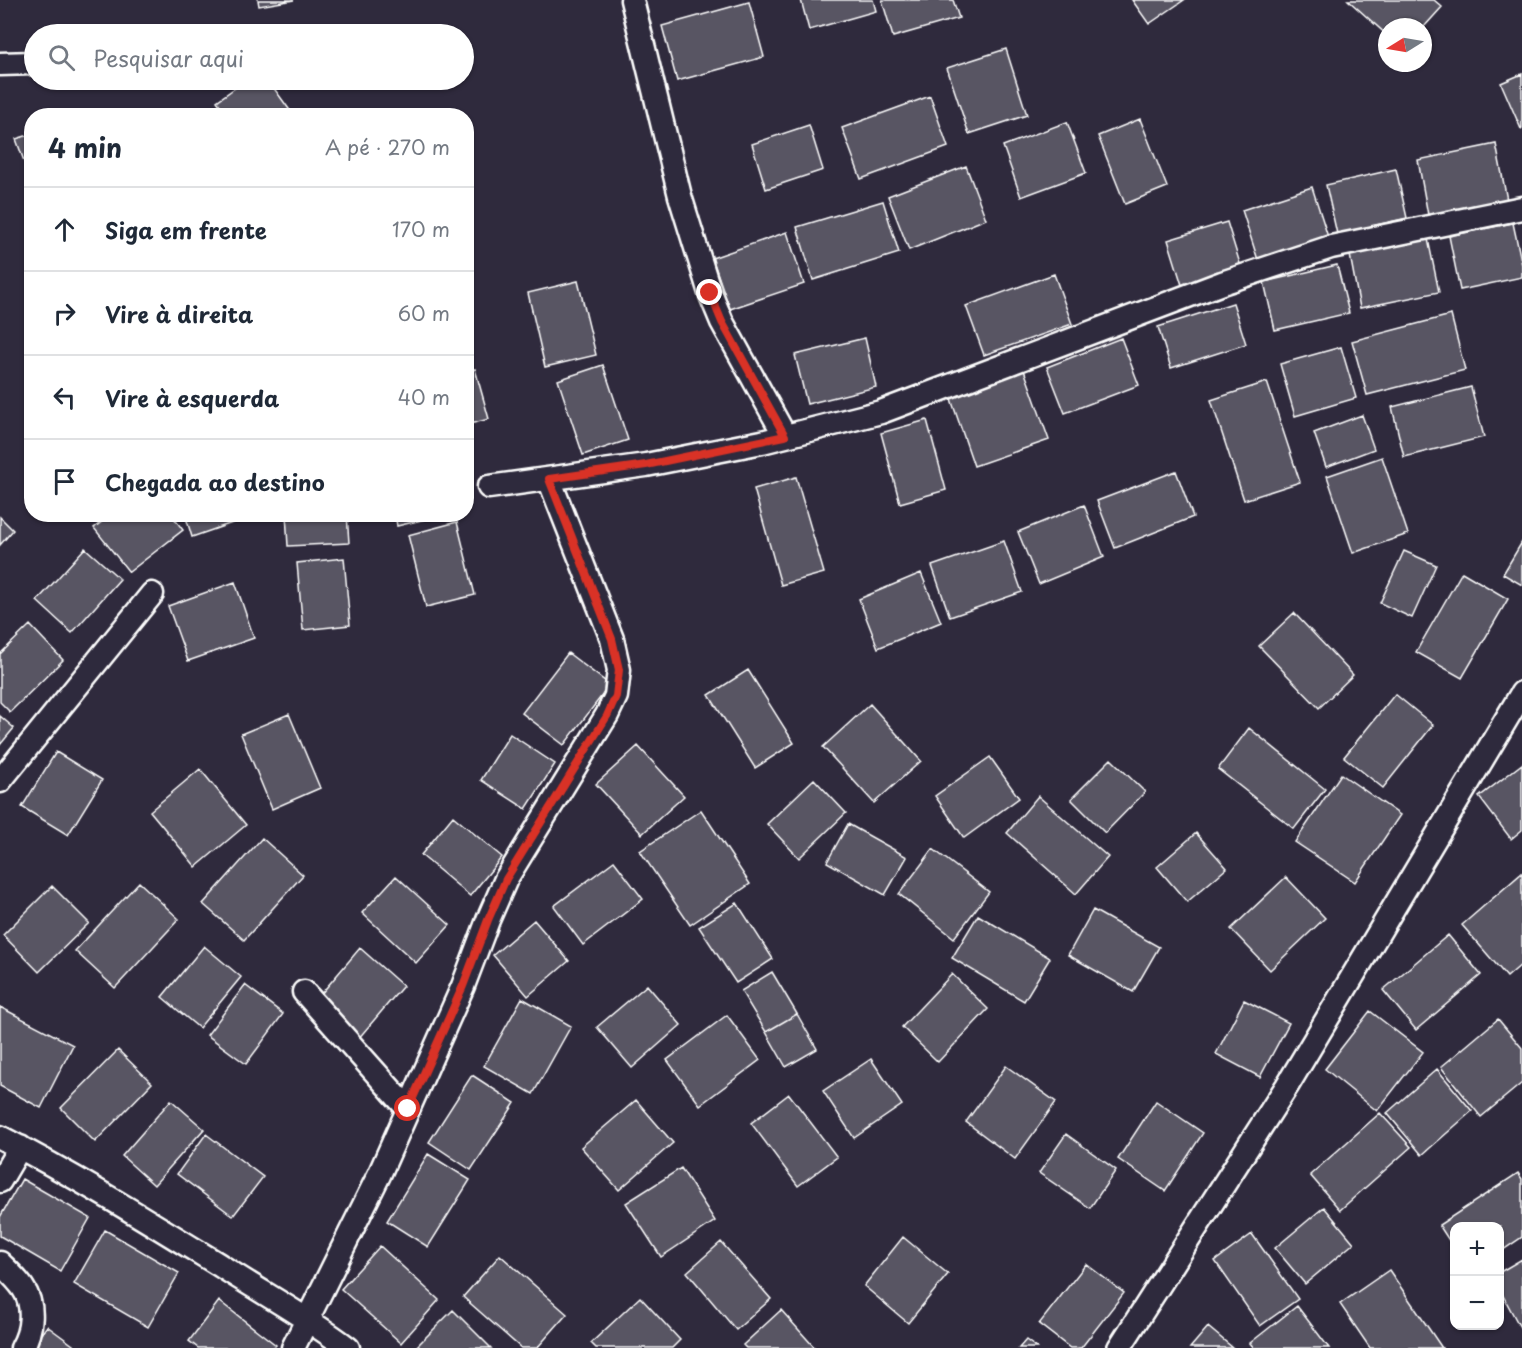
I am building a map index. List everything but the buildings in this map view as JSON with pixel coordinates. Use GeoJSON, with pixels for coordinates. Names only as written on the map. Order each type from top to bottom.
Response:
{"type":"FeatureCollection","features":[{"type":"Feature","properties":{"kind":"street"},"geometry":{"type":"LineString","coordinates":[[633,0],[680,196],[710,293],[722,322],[785,436]]}},
{"type":"Feature","properties":{"kind":"street"},"geometry":{"type":"LineString","coordinates":[[0,64],[24,63]]}},
{"type":"Feature","properties":{"kind":"street"},"geometry":{"type":"LineString","coordinates":[[489,488],[646,465],[785,436],[881,412],[1222,283],[1331,247],[1522,208]]}},
{"type":"Feature","properties":{"kind":"street"},"geometry":{"type":"LineString","coordinates":[[293,1348],[309,1319],[408,1109],[463,986],[506,879],[607,716],[616,696],[619,670],[612,639],[549,479]]}},
{"type":"Feature","properties":{"kind":"street"},"geometry":{"type":"LineString","coordinates":[[0,781],[152,594]]}},
{"type":"Feature","properties":{"kind":"street"},"geometry":{"type":"LineString","coordinates":[[1126,1345],[1287,1086],[1522,693]]}},
{"type":"Feature","properties":{"kind":"street"},"geometry":{"type":"LineString","coordinates":[[304,992],[408,1109]]}},
{"type":"Feature","properties":{"kind":"street"},"geometry":{"type":"LineString","coordinates":[[0,1180],[10,1142],[131,1210],[271,1298],[309,1319],[348,1348]]}},
{"type":"Feature","properties":{"kind":"street"},"geometry":{"type":"LineString","coordinates":[[0,1263],[23,1287],[29,1299],[30,1329],[22,1348]]}},
{"type":"Feature","properties":{"kind":"route"},"geometry":{"type":"LineString","coordinates":[[408,1109],[477,954],[488,920],[506,879],[607,716],[616,696],[619,670],[612,639],[549,479],[646,465],[785,436],[722,322],[710,293]]}}]}
